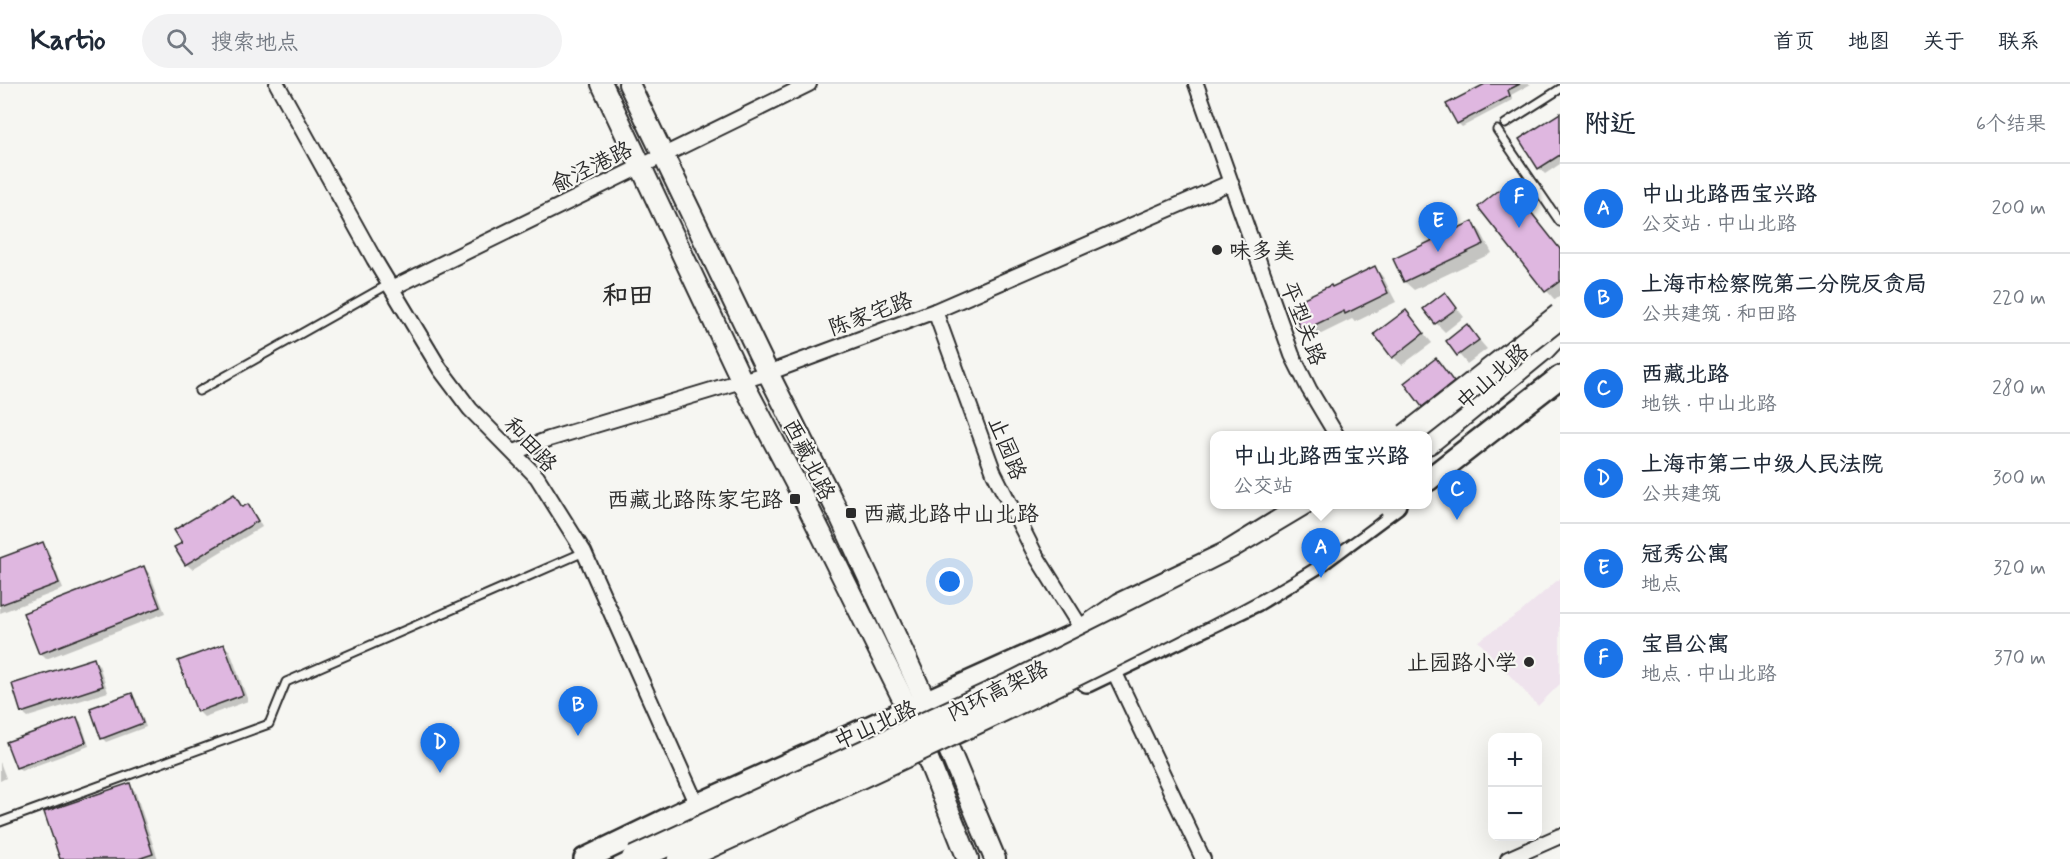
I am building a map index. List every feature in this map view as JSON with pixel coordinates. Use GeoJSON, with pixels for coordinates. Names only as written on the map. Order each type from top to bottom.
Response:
{"type":"FeatureCollection","features":[{"type":"Feature","properties":{"kind":"highway"},"geometry":{"type":"LineString","coordinates":[[1412,431],[1560,314]]}},
{"type":"Feature","properties":{"kind":"highway"},"geometry":{"type":"LineString","coordinates":[[1432,439],[1543,348],[1560,330]]}},
{"type":"Feature","properties":{"kind":"highway"},"geometry":{"type":"LineString","coordinates":[[1432,459],[1560,354]]}},
{"type":"Feature","properties":{"kind":"highway"},"geometry":{"type":"LineString","coordinates":[[1079,628],[1121,605],[1228,554],[1301,509]]}},
{"type":"Feature","properties":{"kind":"highway","name":"内环高架路"},"geometry":{"type":"LineString","coordinates":[[634,859],[1013,684],[1242,569],[1343,509]]}},
{"type":"Feature","properties":{"kind":"highway","name":"内环高架路"},"geometry":{"type":"LineString","coordinates":[[680,859],[1021,701],[1256,583],[1356,519],[1378,509]]}},
{"type":"Feature","properties":{"kind":"main road","name":"西藏北路"},"geometry":{"type":"LineString","coordinates":[[602,84],[742,381],[916,705],[948,747],[995,859]]}},
{"type":"Feature","properties":{"kind":"main road","name":"西藏北路"},"geometry":{"type":"LineString","coordinates":[[629,84],[768,373],[841,518],[916,705],[927,756],[968,859]]}},
{"type":"Feature","properties":{"kind":"main road","name":"中山北路"},"geometry":{"type":"LineString","coordinates":[[1425,431],[1451,412],[1533,341],[1560,314]]}},
{"type":"Feature","properties":{"kind":"main road","name":"中山北路"},"geometry":{"type":"LineString","coordinates":[[1432,477],[1560,377]]}},
{"type":"Feature","properties":{"kind":"main road","name":"中山北路"},"geometry":{"type":"LineString","coordinates":[[585,859],[697,805],[1236,557],[1317,509]]}},
{"type":"Feature","properties":{"kind":"main road"},"geometry":{"type":"LineString","coordinates":[[711,856],[948,747],[1256,600],[1313,565],[1380,509]]}},
{"type":"Feature","properties":{"kind":"street","name":"和田路"},"geometry":{"type":"LineString","coordinates":[[277,84],[448,382],[470,409],[537,477],[584,552],[697,805],[711,856]]}},
{"type":"Feature","properties":{"kind":"street","name":"俞泾港路"},"geometry":{"type":"LineString","coordinates":[[391,286],[809,84]]}},
{"type":"Feature","properties":{"kind":"street","name":"平型关路"},"geometry":{"type":"LineString","coordinates":[[1196,84],[1229,183],[1292,356],[1335,431]]}},
{"type":"Feature","properties":{"kind":"street","name":"陈家宅路"},"geometry":{"type":"LineString","coordinates":[[514,452],[549,439],[768,373],[935,311],[1229,183]]}},
{"type":"Feature","properties":{"kind":"street","name":"止园路"},"geometry":{"type":"LineString","coordinates":[[935,311],[981,443],[998,482],[1035,554],[1079,628]]}},
{"type":"Feature","properties":{"kind":"street"},"geometry":{"type":"LineString","coordinates":[[1079,628],[1235,539],[1280,509]]}},
{"type":"Feature","properties":{"kind":"street"},"geometry":{"type":"LineString","coordinates":[[1113,669],[1203,859]]}},
{"type":"Feature","properties":{"kind":"street"},"geometry":{"type":"LineString","coordinates":[[1508,859],[1560,836]]}},
{"type":"Feature","properties":{"kind":"lane"},"geometry":{"type":"LineString","coordinates":[[1505,124],[1560,89]]}},
{"type":"Feature","properties":{"kind":"lane"},"geometry":{"type":"LineString","coordinates":[[1497,130],[1560,222]]}},
{"type":"Feature","properties":{"kind":"lane"},"geometry":{"type":"LineString","coordinates":[[199,391],[391,286]]}},
{"type":"Feature","properties":{"kind":"lane"},"geometry":{"type":"LineString","coordinates":[[0,822],[269,724],[286,682],[584,552]]}},
{"type":"Feature","properties":{"kind":"shaded area","name":"止园路小学"},"geometry":{"type":"Polygon","coordinates":[[[1560,578],[1560,684],[1538,706],[1478,641],[1521,612],[1560,578]]]}},
{"type":"Feature","properties":{"kind":"building"},"geometry":{"type":"Polygon","coordinates":[[[1485,84],[1520,84],[1508,90],[1510,96],[1457,124],[1446,104],[1485,84]]]}},
{"type":"Feature","properties":{"kind":"building"},"geometry":{"type":"Polygon","coordinates":[[[1560,113],[1560,155],[1538,169],[1519,139],[1560,113]]]}},
{"type":"Feature","properties":{"kind":"building"},"geometry":{"type":"Polygon","coordinates":[[[1508,183],[1560,249],[1560,281],[1545,292],[1478,207],[1508,183]]]}},
{"type":"Feature","properties":{"kind":"building"},"geometry":{"type":"Polygon","coordinates":[[[1473,221],[1484,244],[1404,282],[1393,259],[1473,221]]]}},
{"type":"Feature","properties":{"kind":"building"},"geometry":{"type":"Polygon","coordinates":[[[1375,266],[1388,293],[1345,314],[1344,311],[1302,331],[1289,305],[1375,266]]]}},
{"type":"Feature","properties":{"kind":"building"},"geometry":{"type":"Polygon","coordinates":[[[1445,292],[1457,308],[1435,324],[1423,309],[1445,292]]]}},
{"type":"Feature","properties":{"kind":"building"},"geometry":{"type":"Polygon","coordinates":[[[1406,310],[1424,333],[1392,358],[1374,334],[1406,310]]]}},
{"type":"Feature","properties":{"kind":"building"},"geometry":{"type":"Polygon","coordinates":[[[1467,324],[1479,340],[1457,356],[1446,341],[1467,324]]]}},
{"type":"Feature","properties":{"kind":"building"},"geometry":{"type":"Polygon","coordinates":[[[1436,358],[1454,382],[1422,407],[1404,383],[1436,358]]]}},
{"type":"Feature","properties":{"kind":"building"},"geometry":{"type":"Polygon","coordinates":[[[234,494],[242,507],[248,504],[258,521],[185,565],[174,547],[182,543],[174,530],[234,494]]]}},
{"type":"Feature","properties":{"kind":"building"},"geometry":{"type":"Polygon","coordinates":[[[43,542],[59,583],[0,605],[0,558],[43,542]]]}},
{"type":"Feature","properties":{"kind":"building"},"geometry":{"type":"Polygon","coordinates":[[[144,566],[160,607],[39,654],[23,613],[144,566]]]}},
{"type":"Feature","properties":{"kind":"building"},"geometry":{"type":"Polygon","coordinates":[[[224,644],[243,695],[197,712],[178,661],[224,644]]]}},
{"type":"Feature","properties":{"kind":"building"},"geometry":{"type":"Polygon","coordinates":[[[94,658],[103,686],[21,713],[12,684],[94,658]]]}},
{"type":"Feature","properties":{"kind":"building"},"geometry":{"type":"Polygon","coordinates":[[[132,693],[143,723],[101,739],[90,708],[132,693]]]}},
{"type":"Feature","properties":{"kind":"building"},"geometry":{"type":"Polygon","coordinates":[[[77,717],[86,742],[16,768],[6,742],[77,717]]]}},
{"type":"Feature","properties":{"kind":"building"},"geometry":{"type":"Polygon","coordinates":[[[130,783],[153,854],[138,859],[60,859],[44,812],[130,783]]]}},
{"type":"Feature","properties":{"kind":"place","name":"宝昌公寓"},"geometry":{"type":"Point","coordinates":[1519,228]}},
{"type":"Feature","properties":{"kind":"place","name":"味多美"},"geometry":{"type":"Point","coordinates":[1217,250]}},
{"type":"Feature","properties":{"kind":"place","name":"冠秀公寓"},"geometry":{"type":"Point","coordinates":[1438,252]}},
{"type":"Feature","properties":{"kind":"place","name":"西藏北路陈家宅路"},"geometry":{"type":"Point","coordinates":[795,499]}},
{"type":"Feature","properties":{"kind":"place","name":"西藏北路中山北路"},"geometry":{"type":"Point","coordinates":[851,513]}},
{"type":"Feature","properties":{"kind":"place","name":"西藏北路"},"geometry":{"type":"Point","coordinates":[1457,520]}},
{"type":"Feature","properties":{"kind":"place","name":"中山北路西宝兴路"},"geometry":{"type":"Point","coordinates":[1321,578]}},
{"type":"Feature","properties":{"kind":"place","name":"止园路小学"},"geometry":{"type":"Point","coordinates":[1529,662]}},
{"type":"Feature","properties":{"kind":"place","name":"上海市检察院第二分院反贪局"},"geometry":{"type":"Point","coordinates":[578,736]}},
{"type":"Feature","properties":{"kind":"place","name":"上海市第二中级人民法院"},"geometry":{"type":"Point","coordinates":[440,773]}},
{"type":"Feature","properties":{"kind":"district","name":"和田"},"geometry":{"type":"Point","coordinates":[628,295]}}]}
